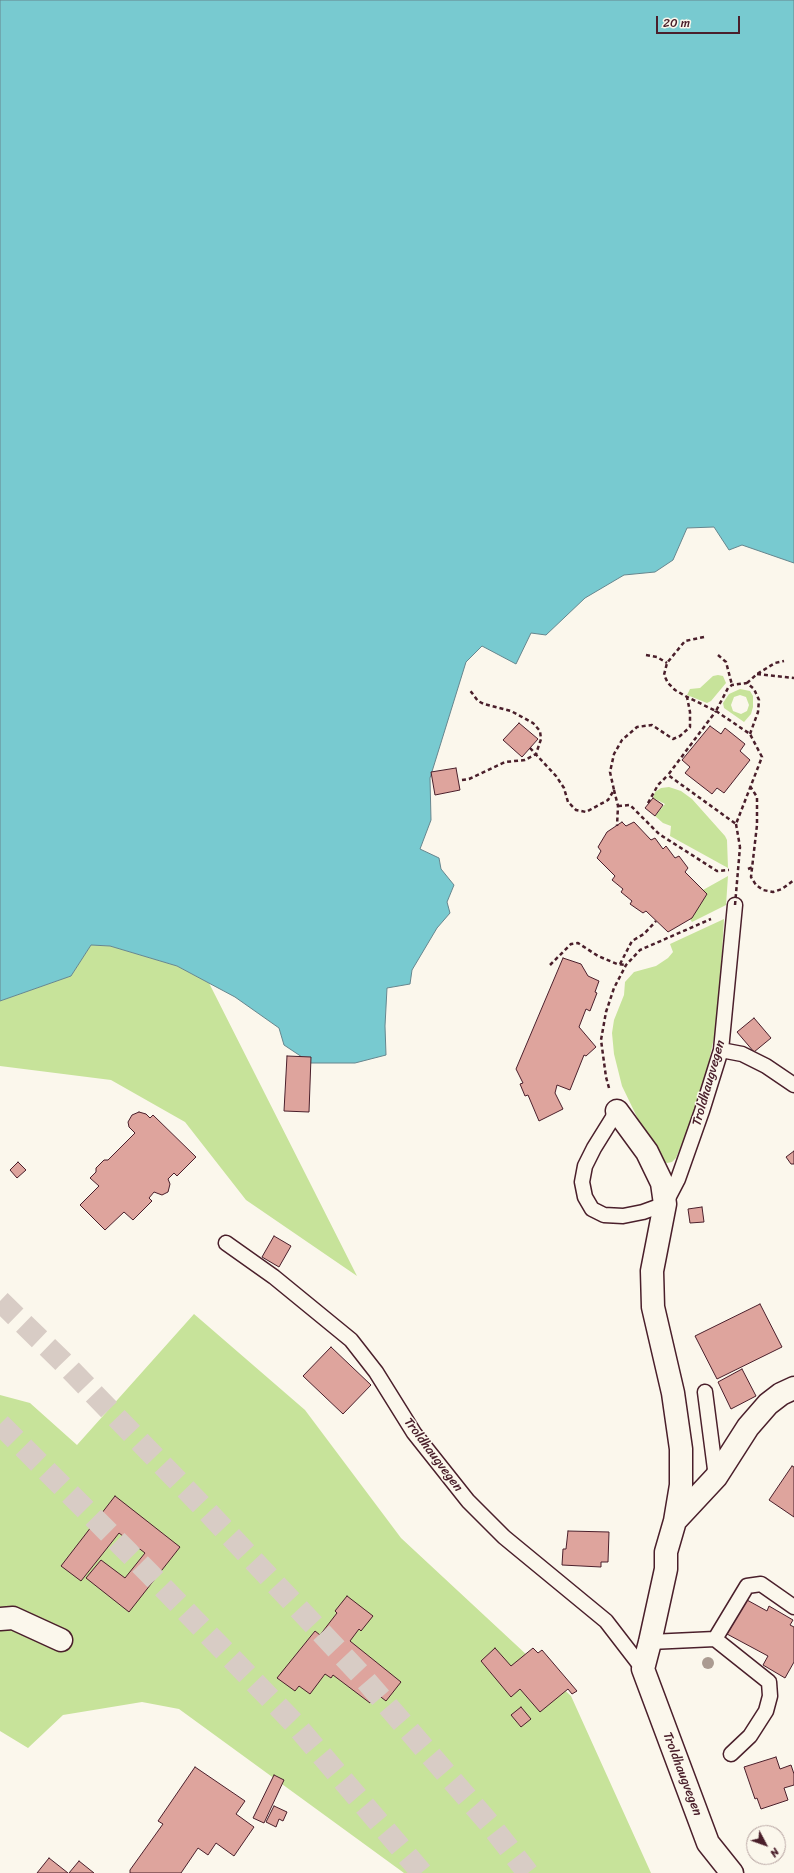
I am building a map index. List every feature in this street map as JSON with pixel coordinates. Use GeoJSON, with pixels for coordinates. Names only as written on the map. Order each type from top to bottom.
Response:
{"type":"FeatureCollection","features":[{"type":"Feature","properties":{"kind":"street","name":"Troldhaugvegen"},"geometry":{"type":"LineString","coordinates":[[617,1112],[647,1152],[662,1183],[665,1204],[652,1271],[652,1307],[674,1393],[681,1449],[681,1485],[675,1521],[666,1552],[666,1569],[643,1669],[708,1843],[732,1873]]}},
{"type":"Feature","properties":{"kind":"street","name":"Troldhaugvegen"},"geometry":{"type":"LineString","coordinates":[[675,1521],[716,1476],[748,1427],[768,1404],[781,1394],[794,1388]]}},
{"type":"Feature","properties":{"kind":"street"},"geometry":{"type":"LineString","coordinates":[[0,1619],[13,1618],[61,1640]]}},
{"type":"Feature","properties":{"kind":"lane","name":"Troldhaugvegen"},"geometry":{"type":"LineString","coordinates":[[665,1204],[678,1179],[702,1112],[721,1050],[735,907]]}},
{"type":"Feature","properties":{"kind":"lane"},"geometry":{"type":"LineString","coordinates":[[721,1050],[742,1054],[766,1066],[794,1086]]}},
{"type":"Feature","properties":{"kind":"lane"},"geometry":{"type":"LineString","coordinates":[[617,1112],[594,1148],[585,1166],[582,1182],[585,1198],[592,1209],[604,1215],[623,1216],[643,1212],[665,1204]]}},
{"type":"Feature","properties":{"kind":"lane","name":"Troldhaugvegen"},"geometry":{"type":"LineString","coordinates":[[226,1243],[274,1277],[351,1340],[376,1372],[414,1433],[468,1501],[504,1537],[606,1621],[643,1669]]}},
{"type":"Feature","properties":{"kind":"lane"},"geometry":{"type":"LineString","coordinates":[[705,1392],[716,1476]]}},
{"type":"Feature","properties":{"kind":"lane"},"geometry":{"type":"LineString","coordinates":[[715,1639],[748,1586],[761,1584],[794,1607]]}},
{"type":"Feature","properties":{"kind":"lane"},"geometry":{"type":"LineString","coordinates":[[650,1642],[715,1639],[769,1682],[770,1696],[766,1711],[750,1736],[731,1754]]}},
{"type":"Feature","properties":{"kind":"path"},"geometry":{"type":"LineString","coordinates":[[617,1112],[606,1077],[602,1040],[606,1012],[614,988],[626,965],[640,950],[735,907],[740,847],[736,824],[762,757],[750,734],[716,711],[687,697],[668,683],[664,675],[667,663],[685,641],[704,637]]}},
{"type":"Feature","properties":{"kind":"path"},"geometry":{"type":"LineString","coordinates":[[646,655],[657,657],[667,663]]}},
{"type":"Feature","properties":{"kind":"path"},"geometry":{"type":"LineString","coordinates":[[718,655],[726,662],[732,685]]}},
{"type":"Feature","properties":{"kind":"path"},"geometry":{"type":"LineString","coordinates":[[648,803],[658,785],[668,775],[716,711],[723,695],[732,685],[747,683],[757,674],[775,663],[784,661]]}},
{"type":"Feature","properties":{"kind":"path"},"geometry":{"type":"LineString","coordinates":[[757,674],[794,678]]}},
{"type":"Feature","properties":{"kind":"path"},"geometry":{"type":"LineString","coordinates":[[747,683],[754,689],[759,700],[758,712],[750,734]]}},
{"type":"Feature","properties":{"kind":"path"},"geometry":{"type":"LineString","coordinates":[[462,780],[469,779],[505,762],[525,760],[536,754],[541,739],[540,731],[533,723],[511,711],[478,701],[469,689]]}},
{"type":"Feature","properties":{"kind":"path"},"geometry":{"type":"LineString","coordinates":[[617,826],[618,806],[610,772],[614,754],[622,740],[637,727],[652,725],[673,739],[680,736],[690,727],[690,712],[687,697]]}},
{"type":"Feature","properties":{"kind":"path"},"geometry":{"type":"LineString","coordinates":[[530,748],[556,776],[564,788],[568,802],[576,810],[586,812],[608,800],[614,790]]}},
{"type":"Feature","properties":{"kind":"path"},"geometry":{"type":"LineString","coordinates":[[668,775],[736,824]]}},
{"type":"Feature","properties":{"kind":"path"},"geometry":{"type":"LineString","coordinates":[[750,786],[757,797],[757,825],[751,877],[763,890],[773,892],[782,889],[794,880]]}},
{"type":"Feature","properties":{"kind":"path"},"geometry":{"type":"LineString","coordinates":[[618,806],[630,805],[659,834],[717,871],[729,870]]}},
{"type":"Feature","properties":{"kind":"path"},"geometry":{"type":"LineString","coordinates":[[748,869],[753,868]]}},
{"type":"Feature","properties":{"kind":"path"},"geometry":{"type":"LineString","coordinates":[[620,964],[632,941],[644,934],[656,921]]}},
{"type":"Feature","properties":{"kind":"path"},"geometry":{"type":"LineString","coordinates":[[550,965],[571,944],[578,943],[598,956],[626,965]]}},
{"type":"Feature","properties":{"kind":"green space"},"geometry":{"type":"Polygon","coordinates":[[[713,676],[723,676],[726,683],[711,701],[707,703],[687,695],[690,689],[700,688],[713,676]]]}},
{"type":"Feature","properties":{"kind":"green space"},"geometry":{"type":"Polygon","coordinates":[[[740,689],[750,691],[753,696],[753,707],[751,714],[744,722],[724,708],[723,703],[729,694],[740,689]],[[740,695],[734,697],[731,705],[733,711],[741,714],[747,711],[749,705],[746,697],[740,695]]]}},
{"type":"Feature","properties":{"kind":"green space"},"geometry":{"type":"Polygon","coordinates":[[[669,787],[681,791],[692,799],[725,836],[727,840],[728,868],[670,836],[671,826],[663,823],[655,816],[665,804],[653,798],[655,792],[661,788],[669,787]]]}},
{"type":"Feature","properties":{"kind":"green space"},"geometry":{"type":"Polygon","coordinates":[[[728,876],[726,905],[692,922],[690,919],[707,894],[703,890],[728,876]]]}},
{"type":"Feature","properties":{"kind":"green space"},"geometry":{"type":"Polygon","coordinates":[[[724,919],[718,1019],[708,1066],[692,1119],[676,1158],[672,1162],[667,1163],[664,1162],[650,1144],[622,1086],[614,1054],[612,1033],[614,1020],[624,995],[625,982],[634,972],[656,966],[668,958],[673,952],[670,944],[724,919]]]}},
{"type":"Feature","properties":{"kind":"green space"},"geometry":{"type":"Polygon","coordinates":[[[91,945],[110,946],[177,966],[209,983],[357,1276],[246,1200],[185,1122],[111,1080],[0,1066],[0,1001],[71,976],[91,945]]]}},
{"type":"Feature","properties":{"kind":"green space"},"geometry":{"type":"Polygon","coordinates":[[[194,1314],[305,1410],[401,1538],[571,1696],[651,1873],[404,1873],[179,1709],[142,1702],[63,1715],[28,1748],[0,1731],[0,1395],[30,1403],[77,1445],[194,1314]]]}},
{"type":"Feature","properties":{"kind":"water"},"geometry":{"type":"Polygon","coordinates":[[[0,0],[794,0],[794,563],[742,545],[729,550],[714,527],[687,528],[673,560],[655,572],[624,575],[585,598],[546,635],[531,633],[516,664],[482,646],[466,662],[430,778],[431,820],[420,849],[439,858],[441,869],[454,885],[447,902],[450,913],[437,928],[412,970],[410,984],[387,988],[385,1026],[386,1055],[355,1063],[311,1063],[284,1045],[279,1028],[235,997],[177,966],[110,946],[91,945],[71,976],[0,1001],[0,0]]]}},
{"type":"Feature","properties":{"kind":"building"},"geometry":{"type":"Polygon","coordinates":[[[519,723],[538,739],[522,757],[503,740],[519,723]]]}},
{"type":"Feature","properties":{"kind":"building"},"geometry":{"type":"Polygon","coordinates":[[[710,726],[721,734],[725,728],[745,744],[740,751],[750,760],[724,793],[717,788],[712,794],[685,773],[690,767],[682,760],[710,726]]]}},
{"type":"Feature","properties":{"kind":"building"},"geometry":{"type":"Polygon","coordinates":[[[456,768],[460,790],[435,795],[431,772],[456,768]]]}},
{"type":"Feature","properties":{"kind":"building"},"geometry":{"type":"Polygon","coordinates":[[[653,798],[663,805],[655,816],[645,808],[653,798]]]}},
{"type":"Feature","properties":{"kind":"building"},"geometry":{"type":"Polygon","coordinates":[[[622,822],[626,826],[634,822],[651,840],[655,838],[663,849],[666,846],[675,858],[679,856],[688,868],[685,872],[707,894],[692,918],[668,932],[646,911],[643,913],[630,904],[632,901],[621,892],[623,889],[612,880],[615,876],[597,858],[601,851],[598,847],[607,832],[622,822]]]}},
{"type":"Feature","properties":{"kind":"building"},"geometry":{"type":"Polygon","coordinates":[[[563,958],[581,964],[588,976],[599,981],[595,992],[597,993],[590,1011],[586,1009],[579,1027],[596,1047],[586,1056],[584,1055],[570,1090],[557,1085],[555,1093],[563,1109],[539,1121],[528,1095],[525,1096],[520,1084],[523,1083],[516,1069],[563,958]]]}},
{"type":"Feature","properties":{"kind":"building"},"geometry":{"type":"Polygon","coordinates":[[[754,1018],[771,1038],[754,1052],[737,1032],[754,1018]]]}},
{"type":"Feature","properties":{"kind":"building"},"geometry":{"type":"Polygon","coordinates":[[[287,1056],[311,1057],[309,1112],[284,1111],[287,1056]]]}},
{"type":"Feature","properties":{"kind":"building"},"geometry":{"type":"Polygon","coordinates":[[[139,1112],[146,1114],[150,1118],[153,1115],[196,1157],[177,1176],[174,1173],[168,1179],[170,1184],[168,1192],[162,1195],[154,1192],[149,1198],[152,1201],[133,1220],[124,1212],[105,1230],[80,1205],[99,1186],[90,1178],[96,1172],[96,1168],[104,1160],[108,1160],[135,1133],[129,1127],[128,1122],[132,1115],[139,1112]]]}},
{"type":"Feature","properties":{"kind":"building"},"geometry":{"type":"Polygon","coordinates":[[[794,1151],[794,1164],[791,1164],[786,1157],[794,1151]]]}},
{"type":"Feature","properties":{"kind":"building"},"geometry":{"type":"Polygon","coordinates":[[[18,1162],[26,1170],[17,1178],[10,1170],[18,1162]]]}},
{"type":"Feature","properties":{"kind":"building"},"geometry":{"type":"Polygon","coordinates":[[[702,1207],[704,1222],[690,1223],[688,1209],[702,1207]]]}},
{"type":"Feature","properties":{"kind":"building"},"geometry":{"type":"Polygon","coordinates":[[[274,1236],[291,1246],[279,1267],[262,1257],[274,1236]]]}},
{"type":"Feature","properties":{"kind":"building"},"geometry":{"type":"Polygon","coordinates":[[[760,1304],[782,1347],[717,1379],[695,1336],[760,1304]]]}},
{"type":"Feature","properties":{"kind":"building"},"geometry":{"type":"Polygon","coordinates":[[[331,1347],[371,1385],[343,1414],[303,1376],[331,1347]]]}},
{"type":"Feature","properties":{"kind":"building"},"geometry":{"type":"Polygon","coordinates":[[[742,1369],[756,1396],[731,1409],[718,1382],[742,1369]]]}},
{"type":"Feature","properties":{"kind":"building"},"geometry":{"type":"Polygon","coordinates":[[[792,1466],[794,1467],[794,1517],[769,1500],[792,1466]]]}},
{"type":"Feature","properties":{"kind":"building"},"geometry":{"type":"Polygon","coordinates":[[[115,1496],[180,1547],[129,1612],[86,1578],[101,1560],[125,1578],[145,1553],[119,1533],[81,1581],[61,1566],[115,1496]]]}},
{"type":"Feature","properties":{"kind":"building"},"geometry":{"type":"Polygon","coordinates":[[[568,1531],[609,1532],[608,1562],[601,1562],[601,1567],[562,1565],[563,1549],[566,1549],[568,1531]]]}},
{"type":"Feature","properties":{"kind":"building"},"geometry":{"type":"Polygon","coordinates":[[[347,1596],[373,1616],[361,1631],[359,1629],[350,1641],[401,1682],[386,1701],[377,1694],[370,1703],[333,1675],[331,1678],[325,1674],[310,1694],[299,1686],[295,1691],[277,1678],[315,1631],[320,1635],[337,1613],[335,1611],[347,1596]]]}},
{"type":"Feature","properties":{"kind":"building"},"geometry":{"type":"Polygon","coordinates":[[[747,1600],[767,1611],[769,1606],[793,1620],[790,1625],[794,1627],[794,1662],[785,1678],[763,1665],[768,1656],[727,1634],[747,1600]]]}},
{"type":"Feature","properties":{"kind":"building"},"geometry":{"type":"Polygon","coordinates":[[[495,1648],[511,1666],[533,1648],[538,1653],[542,1650],[577,1691],[572,1694],[568,1689],[540,1712],[520,1689],[511,1697],[481,1661],[495,1648]]]}},
{"type":"Feature","properties":{"kind":"building"},"geometry":{"type":"Polygon","coordinates":[[[521,1707],[531,1719],[521,1727],[511,1715],[521,1707]]]}},
{"type":"Feature","properties":{"kind":"building"},"geometry":{"type":"Polygon","coordinates":[[[776,1757],[780,1769],[791,1765],[794,1774],[794,1785],[784,1788],[788,1800],[761,1809],[757,1798],[755,1799],[744,1767],[776,1757]]]}},
{"type":"Feature","properties":{"kind":"building"},"geometry":{"type":"Polygon","coordinates":[[[195,1767],[245,1801],[236,1814],[254,1827],[234,1856],[216,1843],[208,1855],[198,1848],[181,1873],[130,1873],[130,1870],[163,1824],[158,1821],[195,1767]]]}},
{"type":"Feature","properties":{"kind":"building"},"geometry":{"type":"Polygon","coordinates":[[[274,1775],[284,1780],[264,1823],[253,1818],[274,1775]]]}},
{"type":"Feature","properties":{"kind":"building"},"geometry":{"type":"Polygon","coordinates":[[[274,1806],[287,1812],[283,1821],[279,1819],[276,1827],[266,1822],[274,1806]]]}},
{"type":"Feature","properties":{"kind":"building"},"geometry":{"type":"Polygon","coordinates":[[[49,1858],[68,1873],[37,1873],[49,1858]]]}},
{"type":"Feature","properties":{"kind":"building"},"geometry":{"type":"Polygon","coordinates":[[[79,1861],[94,1873],[69,1873],[79,1861]]]}},
{"type":"Feature","properties":{"kind":"tunnel"},"geometry":{"type":"LineString","coordinates":[[0,1301],[63,1362],[205,1509],[361,1675],[489,1823],[528,1873]]}},
{"type":"Feature","properties":{"kind":"tunnel"},"geometry":{"type":"LineString","coordinates":[[0,1424],[148,1572],[295,1724],[422,1873]]}}]}
